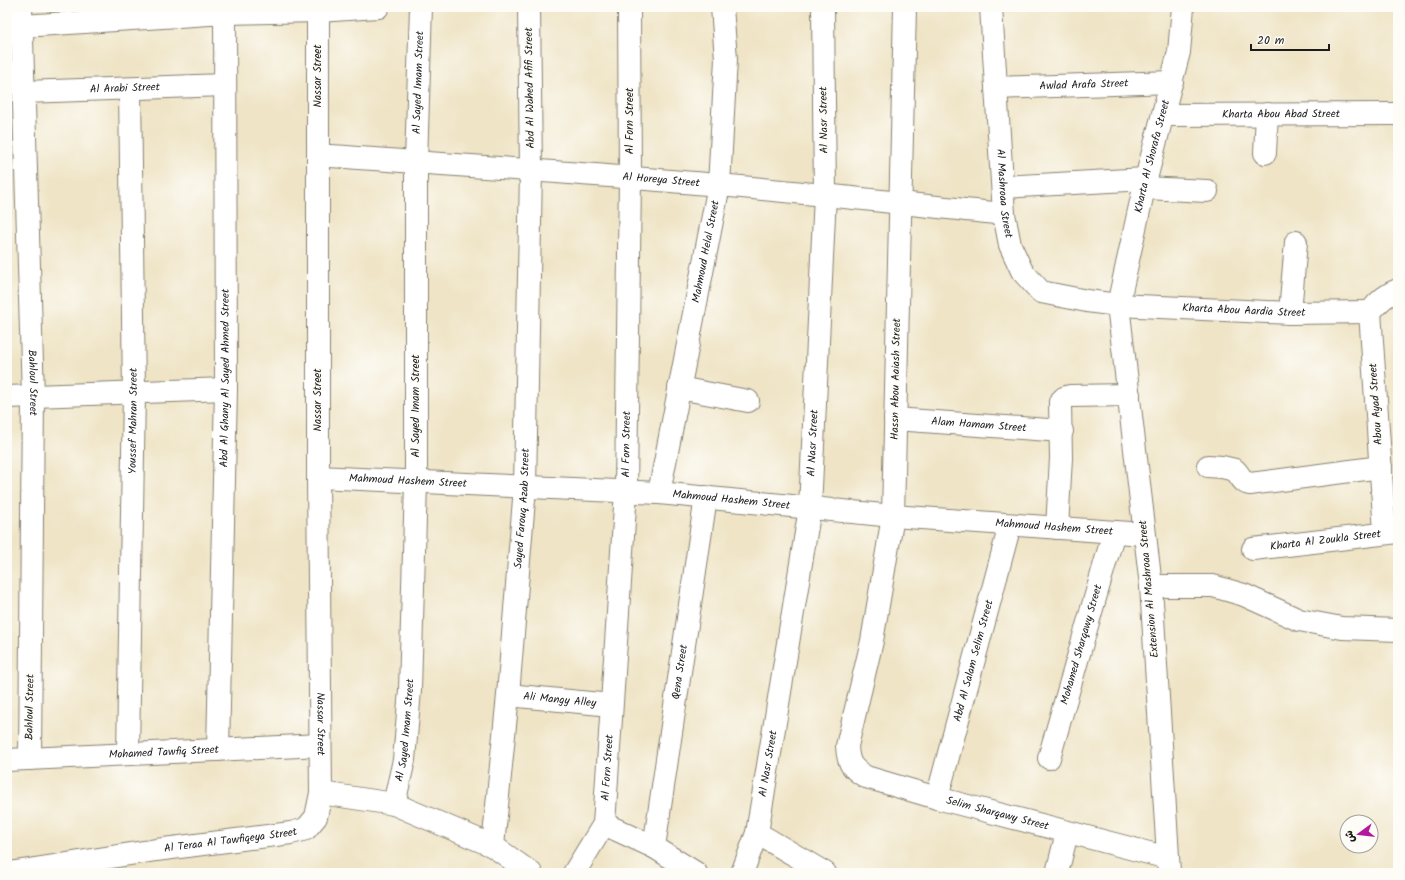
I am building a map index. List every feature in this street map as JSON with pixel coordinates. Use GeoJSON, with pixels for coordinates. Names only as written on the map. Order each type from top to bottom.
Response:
{"type":"FeatureCollection","features":[{"type":"Feature","properties":{"kind":"street"},"geometry":{"type":"LineString","coordinates":[[21,16],[378,7]]}},
{"type":"Feature","properties":{"kind":"street","name":"Al Sayed Imam Street"},"geometry":{"type":"LineString","coordinates":[[394,804],[404,760],[410,690],[416,483],[416,162],[421,7]]}},
{"type":"Feature","properties":{"kind":"street","name":"Abd Al Wahed Afifi Street"},"geometry":{"type":"LineString","coordinates":[[529,7],[531,170]]}},
{"type":"Feature","properties":{"kind":"street","name":"Al Forn Street"},"geometry":{"type":"LineString","coordinates":[[574,873],[604,824],[626,491],[630,178],[629,7]]}},
{"type":"Feature","properties":{"kind":"street","name":"Mahmoud Helal Street"},"geometry":{"type":"LineString","coordinates":[[659,493],[719,185],[726,59],[722,7]]}},
{"type":"Feature","properties":{"kind":"street","name":"Al Nasr Street"},"geometry":{"type":"LineString","coordinates":[[742,873],[756,833],[810,508],[825,195],[823,7]]}},
{"type":"Feature","properties":{"kind":"street","name":"Hassn Abou Aaiash Street"},"geometry":{"type":"LineString","coordinates":[[847,746],[872,641],[893,516],[906,7]]}},
{"type":"Feature","properties":{"kind":"street","name":"Al Mashroaa Street"},"geometry":{"type":"LineString","coordinates":[[991,7],[1004,214],[1010,245],[1022,272],[1041,292],[1086,301],[1118,305]]}},
{"type":"Feature","properties":{"kind":"street","name":"Kharta Al Shorafa Street"},"geometry":{"type":"LineString","coordinates":[[1118,305],[1146,183],[1179,52],[1183,7]]}},
{"type":"Feature","properties":{"kind":"street","name":"Nassar Street"},"geometry":{"type":"LineString","coordinates":[[318,9],[318,477],[321,793]]}},
{"type":"Feature","properties":{"kind":"street","name":"Abd Al Ghany Al Sayed Ahmed Street"},"geometry":{"type":"LineString","coordinates":[[218,750],[226,389],[225,10]]}},
{"type":"Feature","properties":{"kind":"street","name":"Bahloul Street"},"geometry":{"type":"LineString","coordinates":[[21,16],[33,396],[30,759]]}},
{"type":"Feature","properties":{"kind":"street","name":"Awlad Arafa Street"},"geometry":{"type":"LineString","coordinates":[[996,88],[1172,82]]}},
{"type":"Feature","properties":{"kind":"street","name":"Al Arabi Street"},"geometry":{"type":"LineString","coordinates":[[24,92],[225,85]]}},
{"type":"Feature","properties":{"kind":"street","name":"Youssef Mahran Street"},"geometry":{"type":"LineString","coordinates":[[128,754],[134,393],[130,89]]}},
{"type":"Feature","properties":{"kind":"street"},"geometry":{"type":"LineString","coordinates":[[1265,154],[1267,114]]}},
{"type":"Feature","properties":{"kind":"street","name":"Kharta Abou Abad Street"},"geometry":{"type":"LineString","coordinates":[[1164,115],[1398,114]]}},
{"type":"Feature","properties":{"kind":"street","name":"Al Horeya Street"},"geometry":{"type":"LineString","coordinates":[[318,155],[719,185],[1004,214]]}},
{"type":"Feature","properties":{"kind":"street","name":"Sayed Farouq Azab Street"},"geometry":{"type":"LineString","coordinates":[[493,846],[508,695],[525,487],[531,170]]}},
{"type":"Feature","properties":{"kind":"street"},"geometry":{"type":"LineString","coordinates":[[1002,187],[1146,183],[1207,191]]}},
{"type":"Feature","properties":{"kind":"street"},"geometry":{"type":"LineString","coordinates":[[1290,313],[1296,242]]}},
{"type":"Feature","properties":{"kind":"street"},"geometry":{"type":"LineString","coordinates":[[1370,312],[1377,303],[1390,293],[1398,290]]}},
{"type":"Feature","properties":{"kind":"street","name":"Kharta Abou Aardia Street"},"geometry":{"type":"LineString","coordinates":[[1118,305],[1290,313],[1370,312]]}},
{"type":"Feature","properties":{"kind":"street","name":"Extension Al Mashroaa Street"},"geometry":{"type":"LineString","coordinates":[[1118,305],[1151,586],[1169,866]]}},
{"type":"Feature","properties":{"kind":"street","name":"Abou Ayad Street"},"geometry":{"type":"LineString","coordinates":[[1370,312],[1381,467],[1391,532]]}},
{"type":"Feature","properties":{"kind":"street"},"geometry":{"type":"LineString","coordinates":[[679,388],[748,401]]}},
{"type":"Feature","properties":{"kind":"street"},"geometry":{"type":"LineString","coordinates":[[7,397],[226,389]]}},
{"type":"Feature","properties":{"kind":"street"},"geometry":{"type":"LineString","coordinates":[[1057,528],[1062,431],[1060,402],[1064,398],[1070,396],[1129,395]]}},
{"type":"Feature","properties":{"kind":"street","name":"Alam Hamam Street"},"geometry":{"type":"LineString","coordinates":[[895,419],[1062,431]]}},
{"type":"Feature","properties":{"kind":"street"},"geometry":{"type":"LineString","coordinates":[[1208,466],[1222,466],[1236,470],[1242,481],[1250,484],[1381,467]]}},
{"type":"Feature","properties":{"kind":"street","name":"Mahmoud Hashem Street"},"geometry":{"type":"LineString","coordinates":[[318,477],[416,483],[659,493],[893,516],[1144,534]]}},
{"type":"Feature","properties":{"kind":"street","name":"Qena Street"},"geometry":{"type":"LineString","coordinates":[[654,847],[706,497]]}},
{"type":"Feature","properties":{"kind":"street","name":"Abd Al Salam Selim Street"},"geometry":{"type":"LineString","coordinates":[[937,798],[1010,524]]}},
{"type":"Feature","properties":{"kind":"street","name":"Mohamed Sharqawy Street"},"geometry":{"type":"LineString","coordinates":[[1049,758],[1114,532]]}},
{"type":"Feature","properties":{"kind":"street","name":"Kharta Al Zoukla Street"},"geometry":{"type":"LineString","coordinates":[[1253,549],[1391,532]]}},
{"type":"Feature","properties":{"kind":"street"},"geometry":{"type":"LineString","coordinates":[[1151,586],[1213,586],[1244,595],[1298,620],[1342,628],[1398,630]]}},
{"type":"Feature","properties":{"kind":"street","name":"Ali Mangy Alley"},"geometry":{"type":"LineString","coordinates":[[508,695],[611,705]]}},
{"type":"Feature","properties":{"kind":"street","name":"Mohamed Tawfiq Street"},"geometry":{"type":"LineString","coordinates":[[7,760],[320,744]]}},
{"type":"Feature","properties":{"kind":"street","name":"Selim Sharqawy Street"},"geometry":{"type":"LineString","coordinates":[[847,746],[850,764],[866,777],[937,798],[1067,832],[1169,866]]}},
{"type":"Feature","properties":{"kind":"street"},"geometry":{"type":"LineString","coordinates":[[321,793],[394,804],[493,846],[531,873]]}},
{"type":"Feature","properties":{"kind":"street","name":"Al Teraa Al Tawfiqeya Street"},"geometry":{"type":"LineString","coordinates":[[9,873],[156,850],[291,833],[306,829],[316,817],[321,793]]}},
{"type":"Feature","properties":{"kind":"street"},"geometry":{"type":"LineString","coordinates":[[604,824],[654,847],[670,866],[696,873]]}},
{"type":"Feature","properties":{"kind":"street"},"geometry":{"type":"LineString","coordinates":[[1057,873],[1067,832]]}},
{"type":"Feature","properties":{"kind":"street"},"geometry":{"type":"LineString","coordinates":[[756,833],[825,873]]}}]}
